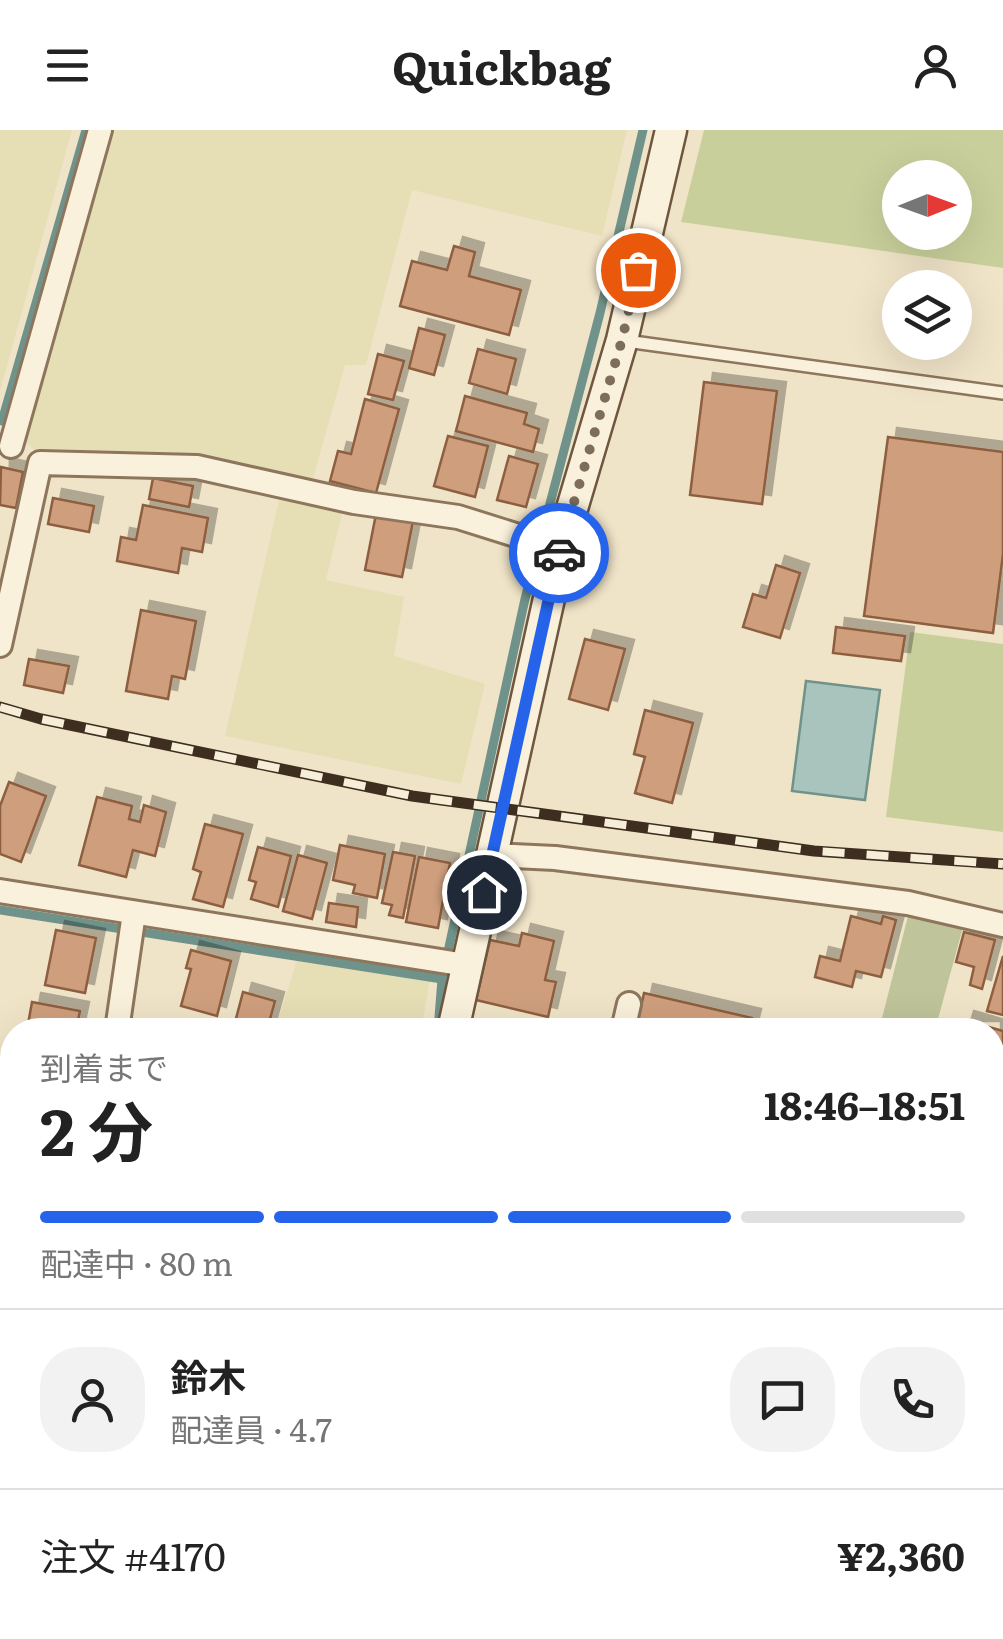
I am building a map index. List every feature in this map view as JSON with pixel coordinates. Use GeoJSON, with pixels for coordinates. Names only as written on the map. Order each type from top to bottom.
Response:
{"type":"FeatureCollection","features":[{"type":"Feature","properties":{"kind":"main road"},"geometry":{"type":"LineString","coordinates":[[453,1018],[451,962],[493,855],[555,548],[622,340],[672,130]]}},
{"type":"Feature","properties":{"kind":"street"},"geometry":{"type":"LineString","coordinates":[[100,130],[6,444],[40,463],[197,467],[354,502],[458,517],[555,548]]}},
{"type":"Feature","properties":{"kind":"street"},"geometry":{"type":"LineString","coordinates":[[0,645],[40,463]]}},
{"type":"Feature","properties":{"kind":"street"},"geometry":{"type":"LineString","coordinates":[[493,855],[556,858],[908,902],[1003,925]]}},
{"type":"Feature","properties":{"kind":"street"},"geometry":{"type":"LineString","coordinates":[[0,891],[132,924],[451,962]]}},
{"type":"Feature","properties":{"kind":"street"},"geometry":{"type":"LineString","coordinates":[[121,1018],[132,924]]}},
{"type":"Feature","properties":{"kind":"street"},"geometry":{"type":"LineString","coordinates":[[625,1018],[628,1004]]}},
{"type":"Feature","properties":{"kind":"lane"},"geometry":{"type":"LineString","coordinates":[[622,340],[1003,393]]}},
{"type":"Feature","properties":{"kind":"shaded area"},"geometry":{"type":"Polygon","coordinates":[[[0,130],[72,130],[0,391],[0,130]]]}},
{"type":"Feature","properties":{"kind":"shaded area"},"geometry":{"type":"Polygon","coordinates":[[[110,130],[627,130],[602,236],[412,190],[366,365],[345,365],[308,496],[343,509],[326,580],[404,597],[394,656],[485,684],[461,784],[225,736],[284,478],[41,456],[23,440],[110,130]]]}},
{"type":"Feature","properties":{"kind":"shaded area"},"geometry":{"type":"Polygon","coordinates":[[[300,951],[431,974],[423,1018],[279,1018],[300,951]]]}},
{"type":"Feature","properties":{"kind":"green space"},"geometry":{"type":"Polygon","coordinates":[[[704,130],[1003,130],[1003,268],[681,222],[704,130]]]}},
{"type":"Feature","properties":{"kind":"green space"},"geometry":{"type":"Polygon","coordinates":[[[910,632],[1003,644],[1003,832],[886,817],[910,632]]]}},
{"type":"Feature","properties":{"kind":"green space"},"geometry":{"type":"Polygon","coordinates":[[[908,916],[963,927],[938,1018],[882,1018],[908,916]]]}},
{"type":"Feature","properties":{"kind":"water"},"geometry":{"type":"Polygon","coordinates":[[[806,681],[880,690],[865,800],[792,791],[806,681]]]}},
{"type":"Feature","properties":{"kind":"building"},"geometry":{"type":"Polygon","coordinates":[[[454,246],[475,252],[469,276],[521,290],[509,335],[400,306],[412,261],[447,270],[454,246]]]}},
{"type":"Feature","properties":{"kind":"building"},"geometry":{"type":"Polygon","coordinates":[[[419,328],[445,335],[434,375],[409,368],[419,328]]]}},
{"type":"Feature","properties":{"kind":"building"},"geometry":{"type":"Polygon","coordinates":[[[478,349],[516,359],[507,394],[469,383],[478,349]]]}},
{"type":"Feature","properties":{"kind":"building"},"geometry":{"type":"Polygon","coordinates":[[[378,354],[404,361],[393,400],[368,394],[378,354]]]}},
{"type":"Feature","properties":{"kind":"building"},"geometry":{"type":"Polygon","coordinates":[[[704,382],[777,391],[762,504],[690,495],[704,382]]]}},
{"type":"Feature","properties":{"kind":"building"},"geometry":{"type":"Polygon","coordinates":[[[465,396],[527,413],[524,424],[539,429],[533,452],[456,431],[465,396]]]}},
{"type":"Feature","properties":{"kind":"building"},"geometry":{"type":"Polygon","coordinates":[[[365,399],[399,409],[376,493],[330,481],[338,451],[351,454],[365,399]]]}},
{"type":"Feature","properties":{"kind":"building"},"geometry":{"type":"Polygon","coordinates":[[[448,436],[488,446],[475,497],[434,486],[448,436]]]}},
{"type":"Feature","properties":{"kind":"building"},"geometry":{"type":"Polygon","coordinates":[[[888,437],[1003,452],[1003,554],[993,633],[864,616],[888,437]]]}},
{"type":"Feature","properties":{"kind":"building"},"geometry":{"type":"Polygon","coordinates":[[[509,456],[538,464],[526,507],[497,500],[509,456]]]}},
{"type":"Feature","properties":{"kind":"building"},"geometry":{"type":"Polygon","coordinates":[[[1,467],[23,472],[16,508],[0,505],[1,467]]]}},
{"type":"Feature","properties":{"kind":"building"},"geometry":{"type":"Polygon","coordinates":[[[153,478],[193,486],[189,507],[149,499],[153,478]]]}},
{"type":"Feature","properties":{"kind":"building"},"geometry":{"type":"Polygon","coordinates":[[[53,498],[94,506],[89,532],[48,524],[53,498]]]}},
{"type":"Feature","properties":{"kind":"building"},"geometry":{"type":"Polygon","coordinates":[[[143,505],[208,518],[202,552],[182,548],[178,573],[117,561],[121,537],[136,540],[143,505]]]}},
{"type":"Feature","properties":{"kind":"building"},"geometry":{"type":"Polygon","coordinates":[[[376,514],[413,521],[402,577],[365,570],[376,514]]]}},
{"type":"Feature","properties":{"kind":"building"},"geometry":{"type":"Polygon","coordinates":[[[776,565],[800,573],[780,638],[743,627],[753,594],[766,598],[776,565]]]}},
{"type":"Feature","properties":{"kind":"building"},"geometry":{"type":"Polygon","coordinates":[[[141,610],[196,621],[185,679],[172,676],[168,699],[126,691],[141,610]]]}},
{"type":"Feature","properties":{"kind":"building"},"geometry":{"type":"Polygon","coordinates":[[[836,627],[905,636],[901,661],[833,653],[836,627]]]}},
{"type":"Feature","properties":{"kind":"building"},"geometry":{"type":"Polygon","coordinates":[[[585,639],[625,649],[608,710],[569,699],[585,639]]]}},
{"type":"Feature","properties":{"kind":"building"},"geometry":{"type":"Polygon","coordinates":[[[29,659],[69,666],[63,693],[24,685],[29,659]]]}},
{"type":"Feature","properties":{"kind":"building"},"geometry":{"type":"Polygon","coordinates":[[[645,710],[693,723],[672,803],[635,793],[645,757],[634,754],[645,710]]]}},
{"type":"Feature","properties":{"kind":"building"},"geometry":{"type":"Polygon","coordinates":[[[9,782],[46,796],[21,862],[0,854],[0,806],[9,782]]]}},
{"type":"Feature","properties":{"kind":"building"},"geometry":{"type":"Polygon","coordinates":[[[97,797],[132,806],[129,819],[140,822],[144,805],[166,812],[155,856],[133,850],[126,877],[79,865],[97,797]]]}},
{"type":"Feature","properties":{"kind":"building"},"geometry":{"type":"Polygon","coordinates":[[[205,824],[243,834],[223,907],[193,899],[201,872],[193,869],[205,824]]]}},
{"type":"Feature","properties":{"kind":"building"},"geometry":{"type":"Polygon","coordinates":[[[340,845],[385,854],[377,898],[353,893],[355,885],[333,880],[340,845]]]}},
{"type":"Feature","properties":{"kind":"building"},"geometry":{"type":"Polygon","coordinates":[[[258,847],[291,856],[278,907],[251,899],[256,882],[249,880],[258,847]]]}},
{"type":"Feature","properties":{"kind":"building"},"geometry":{"type":"Polygon","coordinates":[[[393,852],[415,856],[403,918],[389,915],[392,905],[382,903],[393,852]]]}},
{"type":"Feature","properties":{"kind":"building"},"geometry":{"type":"Polygon","coordinates":[[[298,855],[327,863],[312,919],[283,911],[298,855]]]}},
{"type":"Feature","properties":{"kind":"building"},"geometry":{"type":"Polygon","coordinates":[[[419,857],[450,863],[438,928],[406,922],[419,857]]]}},
{"type":"Feature","properties":{"kind":"building"},"geometry":{"type":"Polygon","coordinates":[[[329,903],[358,907],[356,927],[326,922],[329,903]]]}},
{"type":"Feature","properties":{"kind":"building"},"geometry":{"type":"Polygon","coordinates":[[[851,916],[881,924],[883,916],[896,920],[881,977],[856,971],[852,987],[815,977],[820,956],[840,961],[851,916]]]}},
{"type":"Feature","properties":{"kind":"building"},"geometry":{"type":"Polygon","coordinates":[[[56,930],[96,938],[85,993],[45,985],[56,930]]]}},
{"type":"Feature","properties":{"kind":"building"},"geometry":{"type":"Polygon","coordinates":[[[964,932],[995,940],[982,989],[970,985],[974,967],[956,962],[964,932]]]}},
{"type":"Feature","properties":{"kind":"building"},"geometry":{"type":"Polygon","coordinates":[[[522,933],[554,941],[545,980],[556,982],[548,1017],[476,1000],[490,940],[519,946],[522,933]]]}},
{"type":"Feature","properties":{"kind":"building"},"geometry":{"type":"Polygon","coordinates":[[[191,950],[231,961],[217,1016],[181,1006],[191,969],[186,968],[191,950]]]}},
{"type":"Feature","properties":{"kind":"building"},"geometry":{"type":"Polygon","coordinates":[[[1003,956],[1003,1015],[987,1011],[1003,956]]]}},
{"type":"Feature","properties":{"kind":"building"},"geometry":{"type":"Polygon","coordinates":[[[243,992],[275,1001],[270,1018],[236,1018],[243,992]]]}},
{"type":"Feature","properties":{"kind":"building"},"geometry":{"type":"Polygon","coordinates":[[[644,993],[752,1018],[639,1018],[644,993]]]}},
{"type":"Feature","properties":{"kind":"building"},"geometry":{"type":"Polygon","coordinates":[[[32,1002],[80,1011],[79,1018],[29,1018],[32,1002]]]}},
{"type":"Feature","properties":{"kind":"waterway"},"geometry":{"type":"LineString","coordinates":[[2,421],[86,130]]}},
{"type":"Feature","properties":{"kind":"waterway"},"geometry":{"type":"LineString","coordinates":[[439,1018],[442,979],[525,599],[643,130]]}},
{"type":"Feature","properties":{"kind":"waterway"},"geometry":{"type":"LineString","coordinates":[[0,910],[442,979]]}},
{"type":"Feature","properties":{"kind":"railway"},"geometry":{"type":"LineString","coordinates":[[0,707],[41,719],[412,796],[814,851],[1003,864]]}},
{"type":"Feature","properties":{"kind":"way so far"},"geometry":{"type":"LineString","coordinates":[[559,553],[622,340],[638,270]]}},
{"type":"Feature","properties":{"kind":"route"},"geometry":{"type":"LineString","coordinates":[[484,892],[559,553]]}}]}
